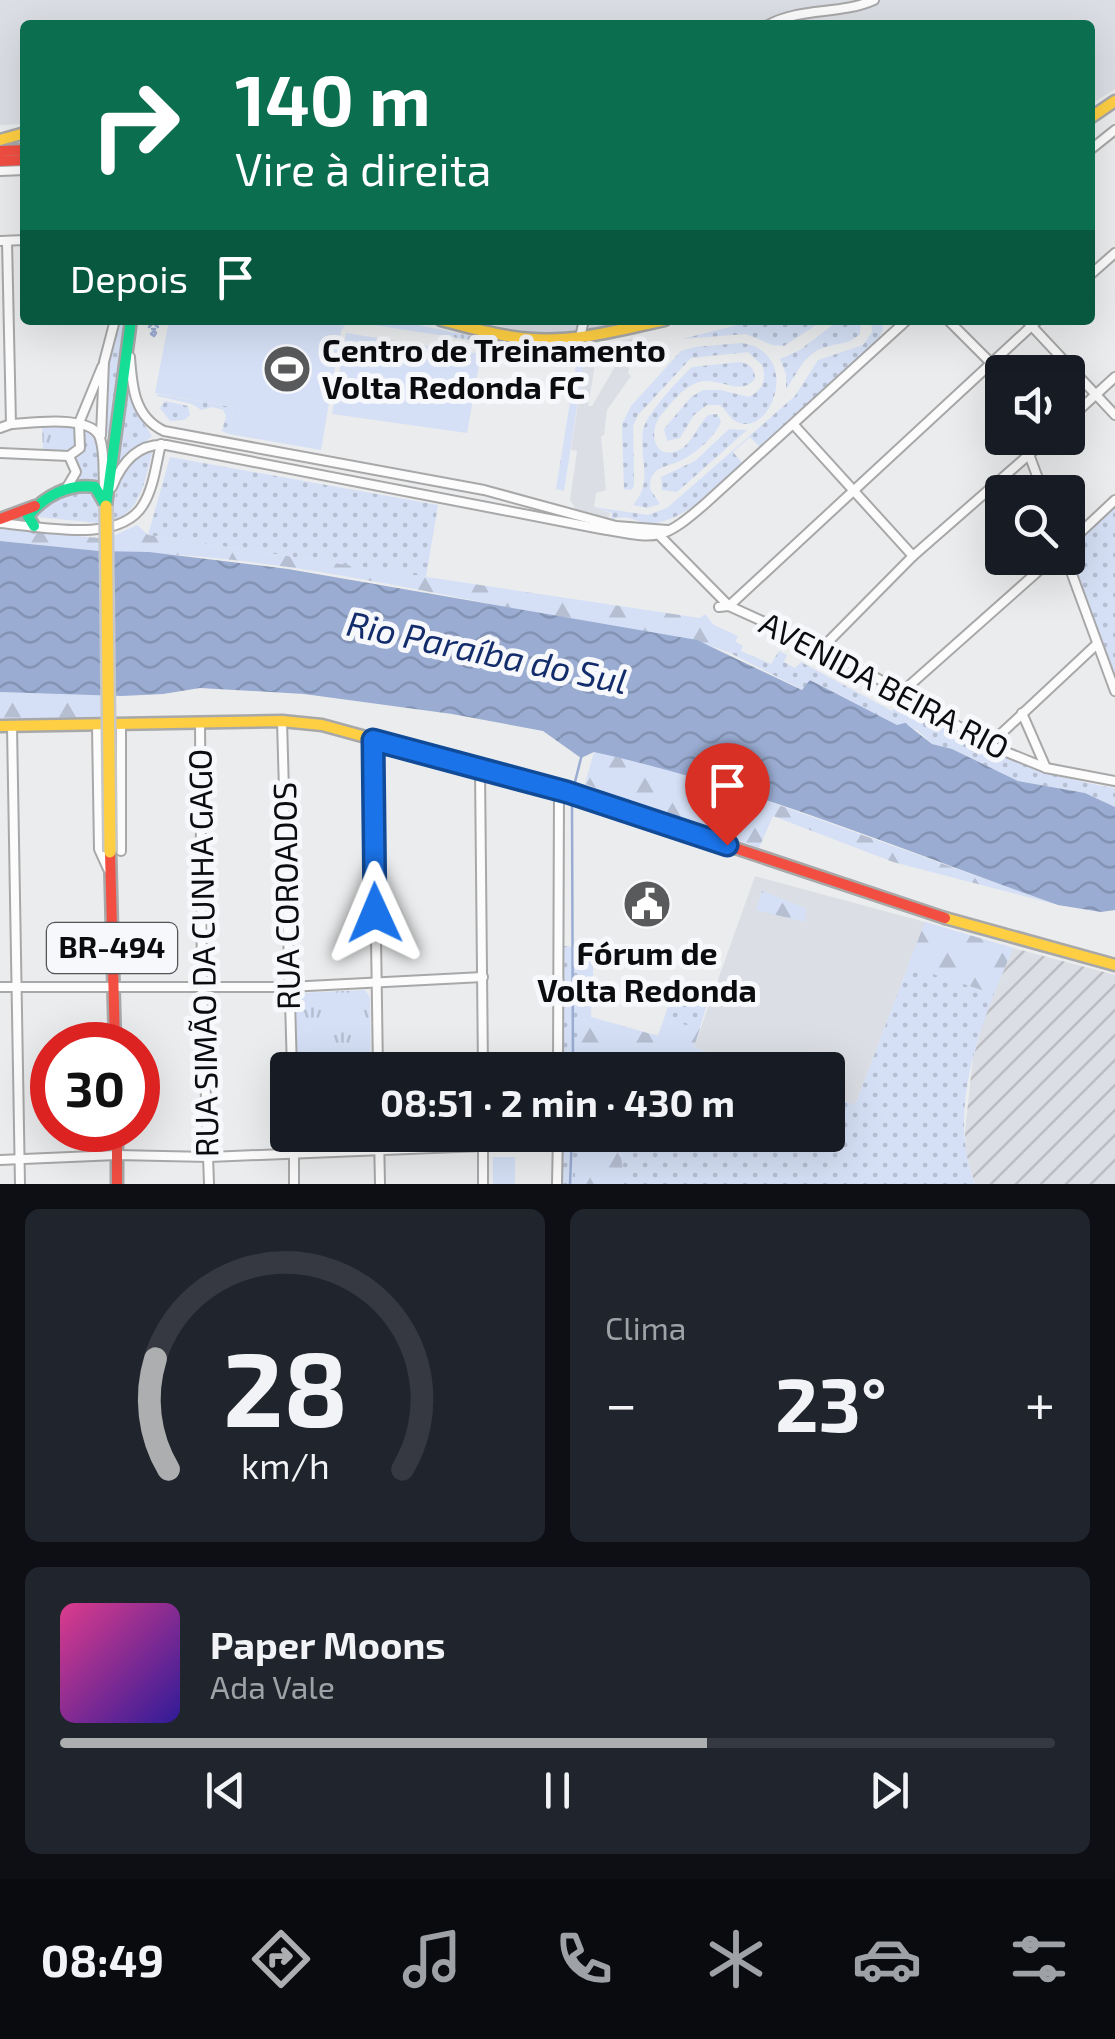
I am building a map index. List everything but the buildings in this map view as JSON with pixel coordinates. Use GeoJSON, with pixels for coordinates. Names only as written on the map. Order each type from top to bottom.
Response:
{"type":"FeatureCollection","features":[{"type":"Feature","properties":{"kind":"main road"},"geometry":{"type":"LineString","coordinates":[[115,851],[107,499],[131,325]]}},
{"type":"Feature","properties":{"kind":"main road"},"geometry":{"type":"LineString","coordinates":[[463,325],[515,337],[580,337],[640,325]]}},
{"type":"Feature","properties":{"kind":"main road"},"geometry":{"type":"LineString","coordinates":[[0,521],[82,484],[107,499]]}},
{"type":"Feature","properties":{"kind":"main road"},"geometry":{"type":"LineString","coordinates":[[34,506],[28,516],[34,526]]}},
{"type":"Feature","properties":{"kind":"main road"},"geometry":{"type":"LineString","coordinates":[[6,726],[282,721],[322,725],[563,791],[977,928],[1115,965]]}},
{"type":"Feature","properties":{"kind":"main road","name":"BR-494"},"geometry":{"type":"LineString","coordinates":[[115,851],[110,872],[115,1022]]}},
{"type":"Feature","properties":{"kind":"main road"},"geometry":{"type":"LineString","coordinates":[[117,1184],[118,1152]]}},
{"type":"Feature","properties":{"kind":"street"},"geometry":{"type":"LineString","coordinates":[[781,20],[797,14],[852,8],[874,0]]}},
{"type":"Feature","properties":{"kind":"street"},"geometry":{"type":"LineString","coordinates":[[1095,146],[1115,130]]}},
{"type":"Feature","properties":{"kind":"street"},"geometry":{"type":"LineString","coordinates":[[3,241],[3,325],[10,424]]}},
{"type":"Feature","properties":{"kind":"street"},"geometry":{"type":"LineString","coordinates":[[0,453],[69,456],[80,448],[78,423],[104,362],[114,325]]}},
{"type":"Feature","properties":{"kind":"street"},"geometry":{"type":"LineString","coordinates":[[580,337],[583,325]]}},
{"type":"Feature","properties":{"kind":"street"},"geometry":{"type":"LineString","coordinates":[[107,499],[126,461],[142,448],[161,445],[596,528],[660,536],[672,530],[794,425],[902,325]]}},
{"type":"Feature","properties":{"kind":"street"},"geometry":{"type":"LineString","coordinates":[[953,325],[985,357]]}},
{"type":"Feature","properties":{"kind":"street"},"geometry":{"type":"LineString","coordinates":[[1001,355],[1029,325]]}},
{"type":"Feature","properties":{"kind":"street"},"geometry":{"type":"LineString","coordinates":[[1035,325],[1115,415]]}},
{"type":"Feature","properties":{"kind":"street"},"geometry":{"type":"LineString","coordinates":[[129,343],[135,397],[148,420],[164,431],[484,490],[616,526],[672,530]]}},
{"type":"Feature","properties":{"kind":"street"},"geometry":{"type":"LineString","coordinates":[[104,362],[101,445],[107,499]]}},
{"type":"Feature","properties":{"kind":"street"},"geometry":{"type":"LineString","coordinates":[[724,606],[985,370]]}},
{"type":"Feature","properties":{"kind":"street"},"geometry":{"type":"LineString","coordinates":[[1085,404],[1115,377]]}},
{"type":"Feature","properties":{"kind":"street"},"geometry":{"type":"LineString","coordinates":[[0,428],[10,424],[78,423],[95,429],[101,445]]}},
{"type":"Feature","properties":{"kind":"street"},"geometry":{"type":"LineString","coordinates":[[794,425],[913,556]]}},
{"type":"Feature","properties":{"kind":"street"},"geometry":{"type":"LineString","coordinates":[[0,521],[97,530],[130,520],[148,496],[164,431]]}},
{"type":"Feature","properties":{"kind":"street"},"geometry":{"type":"LineString","coordinates":[[822,648],[913,556],[1029,455]]}},
{"type":"Feature","properties":{"kind":"street"},"geometry":{"type":"LineString","coordinates":[[63,492],[76,472],[69,456]]}},
{"type":"Feature","properties":{"kind":"street"},"geometry":{"type":"LineString","coordinates":[[1085,528],[1115,500]]}},
{"type":"Feature","properties":{"kind":"street"},"geometry":{"type":"LineString","coordinates":[[672,530],[676,550]]}},
{"type":"Feature","properties":{"kind":"street","name":"AVENIDA BEIRA RIO"},"geometry":{"type":"LineString","coordinates":[[660,536],[724,606],[822,648],[989,745],[1046,768],[1115,781]]}},
{"type":"Feature","properties":{"kind":"street"},"geometry":{"type":"LineString","coordinates":[[902,692],[1034,575]]}},
{"type":"Feature","properties":{"kind":"street"},"geometry":{"type":"LineString","coordinates":[[1072,575],[1115,691]]}},
{"type":"Feature","properties":{"kind":"street"},"geometry":{"type":"LineString","coordinates":[[989,745],[1097,644]]}},
{"type":"Feature","properties":{"kind":"street"},"geometry":{"type":"LineString","coordinates":[[1022,713],[1046,768]]}},
{"type":"Feature","properties":{"kind":"street","name":"RUA COROADOS"},"geometry":{"type":"LineString","coordinates":[[282,721],[291,1052]]}},
{"type":"Feature","properties":{"kind":"street","name":"RUA SIMÃO DA CUNHA GAGO"},"geometry":{"type":"LineString","coordinates":[[200,722],[202,986],[209,1184]]}},
{"type":"Feature","properties":{"kind":"street"},"geometry":{"type":"LineString","coordinates":[[115,851],[122,725]]}},
{"type":"Feature","properties":{"kind":"street"},"geometry":{"type":"LineString","coordinates":[[6,726],[18,987],[20,1184]]}},
{"type":"Feature","properties":{"kind":"street"},"geometry":{"type":"LineString","coordinates":[[97,726],[99,852],[110,872]]}},
{"type":"Feature","properties":{"kind":"street"},"geometry":{"type":"LineString","coordinates":[[373,740],[378,1052]]}},
{"type":"Feature","properties":{"kind":"street"},"geometry":{"type":"LineString","coordinates":[[480,770],[483,1052]]}},
{"type":"Feature","properties":{"kind":"street"},"geometry":{"type":"LineString","coordinates":[[558,1052],[563,791]]}},
{"type":"Feature","properties":{"kind":"street"},"geometry":{"type":"LineString","coordinates":[[0,987],[288,987],[483,977]]}},
{"type":"Feature","properties":{"kind":"street"},"geometry":{"type":"LineString","coordinates":[[0,1160],[295,1152],[294,1184]]}},
{"type":"Feature","properties":{"kind":"street"},"geometry":{"type":"LineString","coordinates":[[380,1152],[380,1184]]}},
{"type":"Feature","properties":{"kind":"street"},"geometry":{"type":"LineString","coordinates":[[482,1152],[484,1184]]}},
{"type":"Feature","properties":{"kind":"street"},"geometry":{"type":"LineString","coordinates":[[557,1184],[558,1152]]}},
{"type":"Feature","properties":{"kind":"shaded area"},"geometry":{"type":"Polygon","coordinates":[[[0,0],[1115,0],[1115,89],[1095,102],[1095,20],[20,20],[20,124],[0,125],[0,0]]]}},
{"type":"Feature","properties":{"kind":"shaded area"},"geometry":{"type":"Polygon","coordinates":[[[493,325],[614,325],[602,328],[539,334],[493,325]]]}},
{"type":"Feature","properties":{"kind":"shaded area"},"geometry":{"type":"Polygon","coordinates":[[[641,337],[642,347],[596,359],[588,406],[592,406],[620,358],[630,364],[631,376],[607,410],[601,436],[606,490],[596,493],[594,507],[610,513],[607,521],[576,509],[570,500],[577,451],[571,450],[586,349],[641,337]]]}},
{"type":"Feature","properties":{"kind":"shaded area"},"geometry":{"type":"Polygon","coordinates":[[[755,876],[925,922],[855,1105],[845,1101],[845,1052],[708,1052],[694,1047],[755,876]]]}},
{"type":"Feature","properties":{"kind":"shaded area"},"geometry":{"type":"Polygon","coordinates":[[[1013,948],[1115,975],[1115,1184],[975,1184],[966,1156],[965,1132],[973,1058],[986,1012],[1013,948]]]}},
{"type":"Feature","properties":{"kind":"green space"},"geometry":{"type":"Polygon","coordinates":[[[117,325],[129,325],[112,434],[105,433],[107,368],[117,325]]]}},
{"type":"Feature","properties":{"kind":"green space","name":"Centro de Treinamento Volta Redonda FC"},"geometry":{"type":"Polygon","coordinates":[[[168,325],[342,325],[321,450],[229,434],[233,407],[155,393],[168,325]]]}},
{"type":"Feature","properties":{"kind":"green space"},"geometry":{"type":"Polygon","coordinates":[[[373,325],[418,325],[504,343],[586,349],[564,491],[556,489],[576,365],[483,354],[484,342],[373,325]]]}},
{"type":"Feature","properties":{"kind":"green space"},"geometry":{"type":"Polygon","coordinates":[[[737,325],[816,325],[784,346],[746,334],[682,339],[737,325]]]}},
{"type":"Feature","properties":{"kind":"green space"},"geometry":{"type":"Polygon","coordinates":[[[832,325],[861,325],[860,334],[850,341],[811,354],[786,389],[780,359],[800,350],[832,325]]]}},
{"type":"Feature","properties":{"kind":"green space"},"geometry":{"type":"Polygon","coordinates":[[[871,325],[882,325],[878,339],[760,447],[750,437],[733,452],[742,463],[687,510],[662,522],[649,523],[626,518],[611,520],[612,513],[594,507],[648,515],[667,508],[795,396],[818,360],[863,345],[872,332],[871,325]]]}},
{"type":"Feature","properties":{"kind":"green space"},"geometry":{"type":"Polygon","coordinates":[[[346,333],[481,354],[467,433],[332,414],[346,333]]]}},
{"type":"Feature","properties":{"kind":"green space"},"geometry":{"type":"Polygon","coordinates":[[[741,343],[760,349],[771,361],[776,376],[770,406],[761,418],[750,424],[737,422],[720,405],[707,405],[694,415],[680,438],[667,441],[664,429],[691,397],[703,390],[720,390],[749,397],[763,384],[762,365],[748,352],[691,358],[638,415],[633,426],[634,486],[624,489],[622,424],[631,406],[681,351],[741,343]]]}},
{"type":"Feature","properties":{"kind":"green space"},"geometry":{"type":"Polygon","coordinates":[[[740,362],[754,372],[755,379],[749,384],[696,383],[661,415],[655,428],[655,442],[669,453],[686,445],[708,415],[717,414],[721,421],[699,448],[652,476],[650,489],[660,504],[647,508],[633,505],[643,488],[643,430],[657,406],[692,367],[740,362]]]}},
{"type":"Feature","properties":{"kind":"green space"},"geometry":{"type":"Polygon","coordinates":[[[127,384],[135,411],[152,436],[116,468],[127,384]]]}},
{"type":"Feature","properties":{"kind":"green space"},"geometry":{"type":"Polygon","coordinates":[[[158,394],[233,407],[229,434],[222,431],[226,416],[223,410],[201,410],[158,394]]]}},
{"type":"Feature","properties":{"kind":"green space"},"geometry":{"type":"Polygon","coordinates":[[[165,401],[188,406],[190,415],[184,420],[170,421],[160,408],[165,401]]]}},
{"type":"Feature","properties":{"kind":"green space"},"geometry":{"type":"Polygon","coordinates":[[[42,425],[76,425],[80,445],[75,453],[43,454],[42,425]]]}},
{"type":"Feature","properties":{"kind":"green space"},"geometry":{"type":"Polygon","coordinates":[[[83,428],[97,446],[101,488],[89,480],[75,481],[80,468],[74,457],[84,450],[83,428]]]}},
{"type":"Feature","properties":{"kind":"green space"},"geometry":{"type":"Polygon","coordinates":[[[729,429],[747,430],[677,492],[662,490],[661,477],[695,461],[729,429]]]}},
{"type":"Feature","properties":{"kind":"green space"},"geometry":{"type":"Polygon","coordinates":[[[149,451],[152,454],[136,502],[113,520],[121,480],[132,463],[149,451]]]}},
{"type":"Feature","properties":{"kind":"green space"},"geometry":{"type":"Polygon","coordinates":[[[170,457],[438,505],[426,577],[148,535],[170,457]]]}},
{"type":"Feature","properties":{"kind":"green space"},"geometry":{"type":"Polygon","coordinates":[[[76,491],[87,491],[97,501],[99,523],[37,517],[41,508],[76,491]]]}},
{"type":"Feature","properties":{"kind":"green space"},"geometry":{"type":"Polygon","coordinates":[[[1115,505],[1115,678],[1078,575],[1085,575],[1085,532],[1115,505]]]}},
{"type":"Feature","properties":{"kind":"green space"},"geometry":{"type":"Polygon","coordinates":[[[137,525],[148,535],[700,618],[705,614],[714,625],[738,636],[730,653],[675,637],[289,567],[114,552],[113,536],[137,525]]]}},
{"type":"Feature","properties":{"kind":"green space"},"geometry":{"type":"Polygon","coordinates":[[[0,529],[99,538],[99,551],[0,541],[0,529]]]}},
{"type":"Feature","properties":{"kind":"green space"},"geometry":{"type":"Polygon","coordinates":[[[735,641],[743,646],[741,651],[771,664],[779,651],[787,655],[784,662],[795,668],[801,662],[892,711],[900,701],[977,743],[1030,766],[1115,788],[1115,807],[1085,793],[1018,781],[952,749],[932,744],[917,730],[897,725],[811,680],[803,690],[730,653],[735,641]]]}},
{"type":"Feature","properties":{"kind":"green space"},"geometry":{"type":"Polygon","coordinates":[[[0,692],[100,695],[101,719],[0,719],[0,692]]]}},
{"type":"Feature","properties":{"kind":"green space"},"geometry":{"type":"Polygon","coordinates":[[[594,752],[720,784],[1058,905],[893,862],[773,816],[759,848],[585,784],[594,752]]]}},
{"type":"Feature","properties":{"kind":"green space"},"geometry":{"type":"Polygon","coordinates":[[[762,891],[806,908],[805,922],[756,910],[762,891]]]}},
{"type":"Feature","properties":{"kind":"green space"},"geometry":{"type":"Polygon","coordinates":[[[925,922],[1013,948],[980,1034],[966,1094],[967,1155],[975,1184],[562,1184],[562,1152],[845,1152],[845,1101],[855,1105],[925,922]]]}},
{"type":"Feature","properties":{"kind":"green space"},"geometry":{"type":"Polygon","coordinates":[[[925,922],[1013,948],[994,994],[908,966],[925,922]]]}},
{"type":"Feature","properties":{"kind":"green space"},"geometry":{"type":"Polygon","coordinates":[[[564,946],[594,949],[591,1017],[658,1036],[677,980],[712,988],[694,1047],[708,1052],[563,1052],[564,946]]]}},
{"type":"Feature","properties":{"kind":"green space"},"geometry":{"type":"Polygon","coordinates":[[[365,990],[370,997],[371,1052],[296,1052],[298,993],[365,990]]]}},
{"type":"Feature","properties":{"kind":"green space"},"geometry":{"type":"Polygon","coordinates":[[[590,1017],[658,1036],[664,1020],[700,1028],[694,1047],[665,1049],[666,1052],[577,1052],[578,1027],[590,1017]]]}},
{"type":"Feature","properties":{"kind":"green space"},"geometry":{"type":"Polygon","coordinates":[[[621,1152],[624,1184],[575,1184],[575,1160],[584,1155],[621,1152]]]}},
{"type":"Feature","properties":{"kind":"green space"},"geometry":{"type":"Polygon","coordinates":[[[493,1157],[515,1157],[515,1184],[493,1184],[493,1157]]]}},
{"type":"Feature","properties":{"kind":"water","name":"Rio Paraíba do Sul"},"geometry":{"type":"Polygon","coordinates":[[[0,541],[149,552],[288,569],[697,640],[802,690],[810,680],[897,725],[905,723],[932,744],[952,749],[1018,781],[1085,793],[1115,807],[1115,910],[1101,912],[1058,905],[828,821],[654,766],[594,752],[581,758],[543,731],[304,694],[200,688],[122,696],[0,692],[0,541]]]}},
{"type":"Feature","properties":{"kind":"waterway"},"geometry":{"type":"LineString","coordinates":[[154,331],[156,333],[154,336],[151,334],[154,331]]}},
{"type":"Feature","properties":{"kind":"waterway"},"geometry":{"type":"LineString","coordinates":[[575,782],[582,754]]}},
{"type":"Feature","properties":{"kind":"waterway"},"geometry":{"type":"LineString","coordinates":[[572,805],[573,1052]]}},
{"type":"Feature","properties":{"kind":"waterway"},"geometry":{"type":"LineString","coordinates":[[570,1184],[571,1152]]}},
{"type":"Feature","properties":{"kind":"traffic: fast"},"geometry":{"type":"LineString","coordinates":[[106,506],[130,325]]}},
{"type":"Feature","properties":{"kind":"traffic: fast"},"geometry":{"type":"LineString","coordinates":[[34,526],[28,516],[49,497],[67,489],[95,487],[106,506]]}},
{"type":"Feature","properties":{"kind":"traffic: slow"},"geometry":{"type":"LineString","coordinates":[[1095,115],[1115,101]]}},
{"type":"Feature","properties":{"kind":"traffic: slow"},"geometry":{"type":"LineString","coordinates":[[0,140],[20,134]]}},
{"type":"Feature","properties":{"kind":"traffic: slow"},"geometry":{"type":"LineString","coordinates":[[460,325],[533,339],[567,339],[642,325]]}},
{"type":"Feature","properties":{"kind":"traffic: slow"},"geometry":{"type":"LineString","coordinates":[[106,506],[110,852]]}},
{"type":"Feature","properties":{"kind":"traffic: slow"},"geometry":{"type":"LineString","coordinates":[[0,726],[282,721],[322,725],[567,792],[648,819]]}},
{"type":"Feature","properties":{"kind":"traffic: slow"},"geometry":{"type":"LineString","coordinates":[[945,918],[1115,965]]}},
{"type":"Feature","properties":{"kind":"traffic: jam"},"geometry":{"type":"LineString","coordinates":[[0,151],[20,150]]}},
{"type":"Feature","properties":{"kind":"traffic: jam"},"geometry":{"type":"LineString","coordinates":[[0,161],[20,160]]}},
{"type":"Feature","properties":{"kind":"traffic: jam"},"geometry":{"type":"LineString","coordinates":[[0,519],[35,506]]}},
{"type":"Feature","properties":{"kind":"traffic: jam"},"geometry":{"type":"LineString","coordinates":[[648,819],[945,918]]}},
{"type":"Feature","properties":{"kind":"traffic: jam"},"geometry":{"type":"LineString","coordinates":[[110,852],[114,1022]]}},
{"type":"Feature","properties":{"kind":"traffic: jam"},"geometry":{"type":"LineString","coordinates":[[117,1152],[117,1184]]}},
{"type":"Feature","properties":{"kind":"place","name":"Centro de Treinamento Volta Redonda FC"},"geometry":{"type":"Point","coordinates":[287,369]}},
{"type":"Feature","properties":{"kind":"place","name":"Fórum de Volta Redonda"},"geometry":{"type":"Point","coordinates":[647,904]}},
{"type":"Feature","properties":{"kind":"route"},"geometry":{"type":"LineString","coordinates":[[375,913],[373,740],[567,792],[727,845]]}}]}
